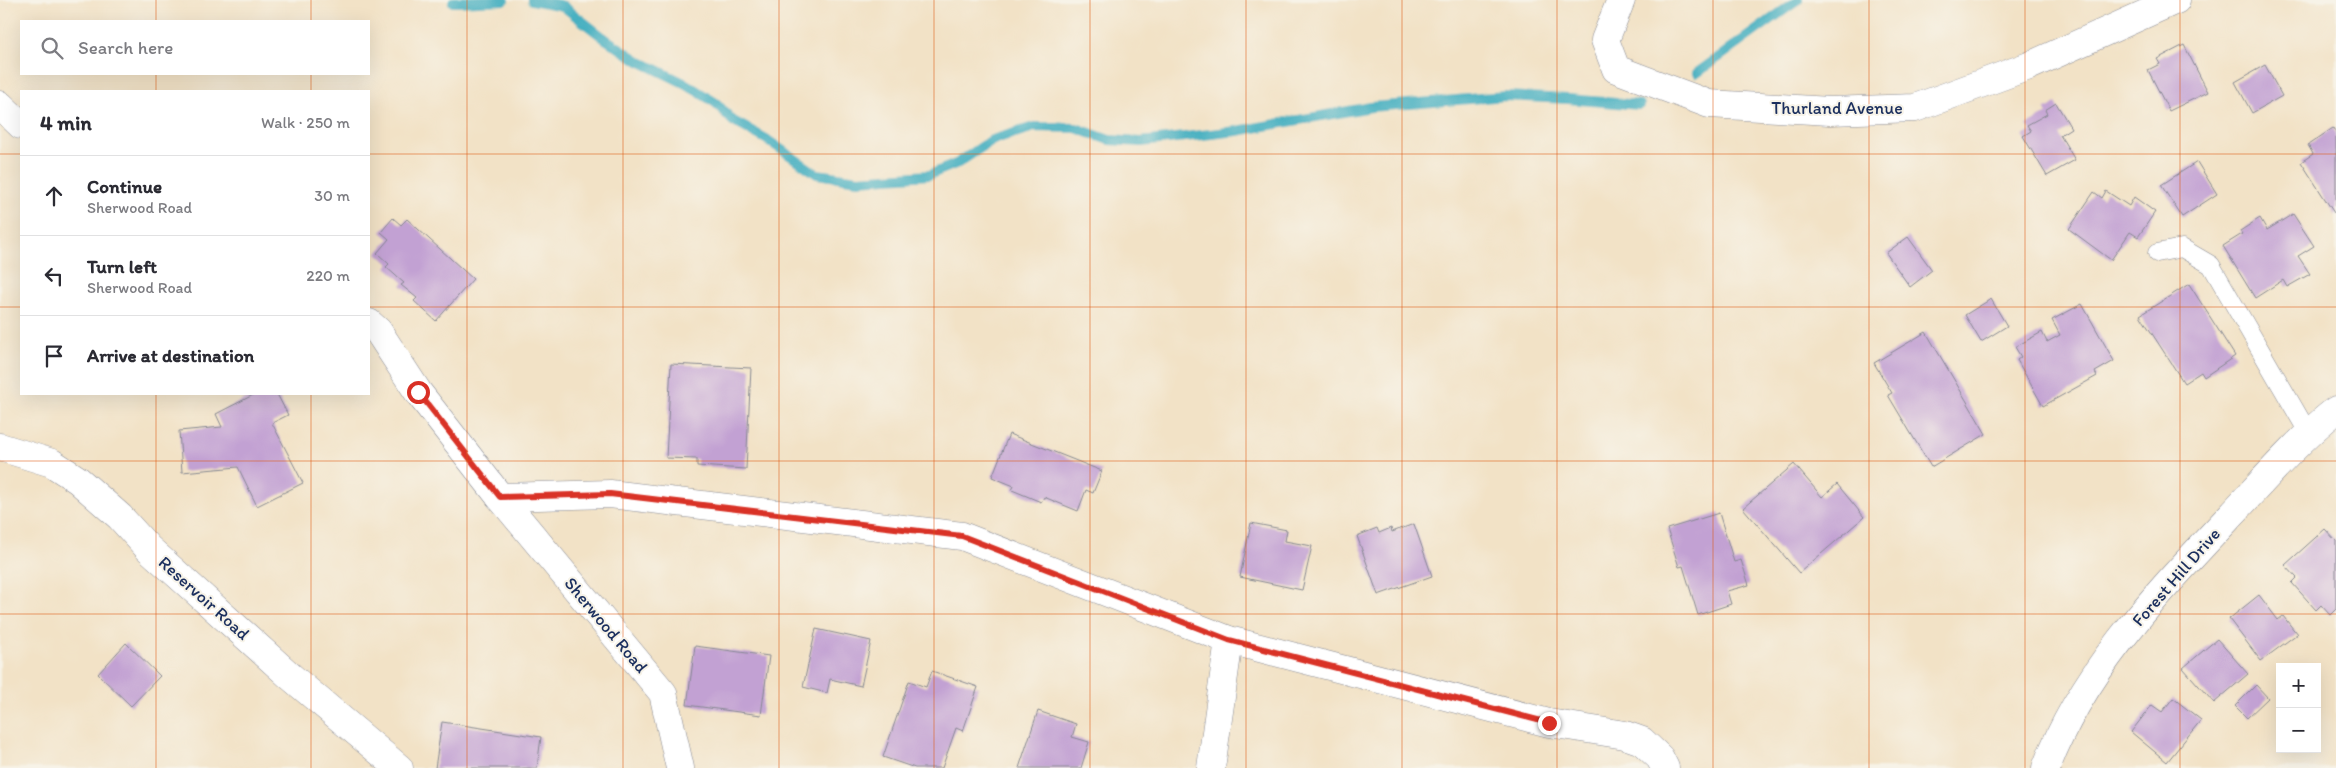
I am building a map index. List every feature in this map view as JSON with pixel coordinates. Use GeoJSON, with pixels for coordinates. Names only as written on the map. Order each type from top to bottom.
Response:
{"type":"FeatureCollection","features":[{"type":"Feature","properties":{"kind":"street","name":"Thurland Avenue"},"geometry":{"type":"LineString","coordinates":[[1621,0],[1605,40],[1616,69],[1709,104],[1830,112],[1915,108],[2029,66],[2176,0]]}},
{"type":"Feature","properties":{"kind":"street"},"geometry":{"type":"LineString","coordinates":[[0,104],[20,124]]}},
{"type":"Feature","properties":{"kind":"street","name":"Sherwood Road"},"geometry":{"type":"LineString","coordinates":[[370,324],[378,331],[418,392],[500,497],[663,693],[680,768]]}},
{"type":"Feature","properties":{"kind":"street","name":"Forest Hill Drive"},"geometry":{"type":"LineString","coordinates":[[2046,768],[2063,730],[2082,697],[2115,648],[2160,591],[2308,434],[2336,410]]}},
{"type":"Feature","properties":{"kind":"street","name":"Reservoir Road"},"geometry":{"type":"LineString","coordinates":[[0,447],[52,463],[78,480],[120,517],[148,548],[290,676],[398,768]]}},
{"type":"Feature","properties":{"kind":"street"},"geometry":{"type":"LineString","coordinates":[[500,497],[610,494],[962,536],[1229,640],[1549,723],[1625,734],[1642,742],[1660,758],[1665,768]]}},
{"type":"Feature","properties":{"kind":"street"},"geometry":{"type":"LineString","coordinates":[[1211,768],[1229,640]]}},
{"type":"Feature","properties":{"kind":"lane"},"geometry":{"type":"LineString","coordinates":[[2157,252],[2182,248],[2211,265],[2308,434]]}},
{"type":"Feature","properties":{"kind":"building"},"geometry":{"type":"Polygon","coordinates":[[[2184,45],[2208,92],[2169,111],[2148,70],[2160,64],[2157,59],[2184,45]]]}},
{"type":"Feature","properties":{"kind":"building"},"geometry":{"type":"Polygon","coordinates":[[[2265,65],[2282,96],[2252,113],[2235,82],[2265,65]]]}},
{"type":"Feature","properties":{"kind":"building"},"geometry":{"type":"Polygon","coordinates":[[[2056,103],[2071,128],[2060,135],[2075,160],[2047,176],[2023,136],[2031,131],[2027,125],[2047,114],[2045,110],[2056,103]]]}},
{"type":"Feature","properties":{"kind":"building"},"geometry":{"type":"Polygon","coordinates":[[[2333,128],[2336,133],[2336,216],[2301,162],[2313,154],[2308,145],[2333,128]]]}},
{"type":"Feature","properties":{"kind":"building"},"geometry":{"type":"Polygon","coordinates":[[[2197,162],[2217,194],[2182,217],[2161,185],[2197,162]]]}},
{"type":"Feature","properties":{"kind":"building"},"geometry":{"type":"Polygon","coordinates":[[[2106,191],[2129,206],[2134,197],[2155,212],[2138,237],[2130,232],[2111,260],[2069,229],[2094,192],[2102,198],[2106,191]]]}},
{"type":"Feature","properties":{"kind":"building"},"geometry":{"type":"Polygon","coordinates":[[[2293,214],[2314,246],[2298,256],[2310,274],[2287,287],[2283,280],[2255,298],[2223,246],[2242,234],[2240,231],[2260,218],[2267,230],[2293,214]]]}},
{"type":"Feature","properties":{"kind":"building"},"geometry":{"type":"Polygon","coordinates":[[[393,218],[401,225],[407,219],[473,279],[436,321],[414,301],[417,298],[401,285],[404,283],[386,267],[389,264],[377,253],[389,239],[381,232],[393,218]]]}},
{"type":"Feature","properties":{"kind":"building"},"geometry":{"type":"Polygon","coordinates":[[[1908,237],[1932,270],[1910,287],[1886,253],[1908,237]]]}},
{"type":"Feature","properties":{"kind":"building"},"geometry":{"type":"Polygon","coordinates":[[[2189,284],[2235,356],[2204,377],[2201,372],[2184,383],[2140,315],[2189,284]]]}},
{"type":"Feature","properties":{"kind":"building"},"geometry":{"type":"Polygon","coordinates":[[[1991,299],[2007,326],[1981,342],[1965,315],[1991,299]]]}},
{"type":"Feature","properties":{"kind":"building"},"geometry":{"type":"Polygon","coordinates":[[[2082,304],[2114,361],[2095,372],[2097,376],[2043,406],[2017,360],[2021,357],[2015,347],[2042,332],[2047,342],[2060,335],[2052,320],[2082,304]]]}},
{"type":"Feature","properties":{"kind":"building"},"geometry":{"type":"Polygon","coordinates":[[[1926,332],[1986,434],[1931,467],[1888,395],[1892,393],[1874,363],[1926,332]]]}},
{"type":"Feature","properties":{"kind":"building"},"geometry":{"type":"Polygon","coordinates":[[[671,364],[751,368],[746,469],[697,466],[697,459],[666,458],[671,364]]]}},
{"type":"Feature","properties":{"kind":"building"},"geometry":{"type":"Polygon","coordinates":[[[253,395],[278,395],[288,415],[272,423],[303,483],[257,506],[238,467],[182,472],[179,431],[222,427],[216,414],[253,395]]]}},
{"type":"Feature","properties":{"kind":"building"},"geometry":{"type":"Polygon","coordinates":[[[1009,434],[1102,471],[1093,493],[1086,490],[1078,511],[1044,497],[1041,502],[1012,490],[1014,486],[992,477],[1009,434]]]}},
{"type":"Feature","properties":{"kind":"building"},"geometry":{"type":"Polygon","coordinates":[[[1794,464],[1822,497],[1837,484],[1864,517],[1799,573],[1743,508],[1794,464]]]}},
{"type":"Feature","properties":{"kind":"building"},"geometry":{"type":"Polygon","coordinates":[[[1719,513],[1734,562],[1741,560],[1749,585],[1727,591],[1731,604],[1698,615],[1683,566],[1679,567],[1667,529],[1719,513]]]}},
{"type":"Feature","properties":{"kind":"building"},"geometry":{"type":"Polygon","coordinates":[[[1251,523],[1287,530],[1285,541],[1312,546],[1302,590],[1240,577],[1251,523]]]}},
{"type":"Feature","properties":{"kind":"building"},"geometry":{"type":"Polygon","coordinates":[[[1414,524],[1432,576],[1378,595],[1357,536],[1377,528],[1379,533],[1391,528],[1392,532],[1414,524]]]}},
{"type":"Feature","properties":{"kind":"building"},"geometry":{"type":"Polygon","coordinates":[[[2325,529],[2336,541],[2336,609],[2330,615],[2321,605],[2316,610],[2292,583],[2297,578],[2285,565],[2325,529]]]}},
{"type":"Feature","properties":{"kind":"building"},"geometry":{"type":"Polygon","coordinates":[[[2259,595],[2278,620],[2283,616],[2297,634],[2261,661],[2229,619],[2259,595]]]}},
{"type":"Feature","properties":{"kind":"building"},"geometry":{"type":"Polygon","coordinates":[[[816,629],[871,641],[861,686],[830,679],[827,693],[803,687],[816,629]]]}},
{"type":"Feature","properties":{"kind":"building"},"geometry":{"type":"Polygon","coordinates":[[[2217,639],[2248,674],[2214,703],[2183,668],[2217,639]]]}},
{"type":"Feature","properties":{"kind":"building"},"geometry":{"type":"Polygon","coordinates":[[[126,643],[160,676],[131,706],[98,674],[126,643]]]}},
{"type":"Feature","properties":{"kind":"building"},"geometry":{"type":"Polygon","coordinates":[[[695,646],[769,656],[761,715],[687,705],[695,646]]]}},
{"type":"Feature","properties":{"kind":"building"},"geometry":{"type":"Polygon","coordinates":[[[932,671],[978,687],[963,731],[956,728],[942,768],[915,768],[883,757],[909,681],[926,687],[932,671]]]}},
{"type":"Feature","properties":{"kind":"building"},"geometry":{"type":"Polygon","coordinates":[[[2256,685],[2268,698],[2247,718],[2235,706],[2256,685]]]}},
{"type":"Feature","properties":{"kind":"building"},"geometry":{"type":"Polygon","coordinates":[[[2173,698],[2201,720],[2167,762],[2131,732],[2152,705],[2162,712],[2173,698]]]}},
{"type":"Feature","properties":{"kind":"building"},"geometry":{"type":"Polygon","coordinates":[[[1038,711],[1076,724],[1072,737],[1089,742],[1081,768],[1019,768],[1038,711]]]}},
{"type":"Feature","properties":{"kind":"building"},"geometry":{"type":"Polygon","coordinates":[[[442,722],[541,737],[537,768],[435,768],[442,722]]]}},
{"type":"Feature","properties":{"kind":"waterway"},"geometry":{"type":"LineString","coordinates":[[453,2],[504,0]]}},
{"type":"Feature","properties":{"kind":"waterway"},"geometry":{"type":"LineString","coordinates":[[532,0],[563,6],[604,38],[639,61],[686,84],[716,103],[733,121],[766,139],[817,174],[858,180],[929,175],[958,163],[992,140],[1034,127],[1076,128],[1109,140],[1141,142],[1237,131],[1371,107],[1506,96],[1640,105]]}},
{"type":"Feature","properties":{"kind":"waterway"},"geometry":{"type":"LineString","coordinates":[[1697,73],[1798,0]]}},
{"type":"Feature","properties":{"kind":"route"},"geometry":{"type":"LineString","coordinates":[[418,392],[500,497],[610,494],[962,536],[1229,640],[1549,723]]}}]}
